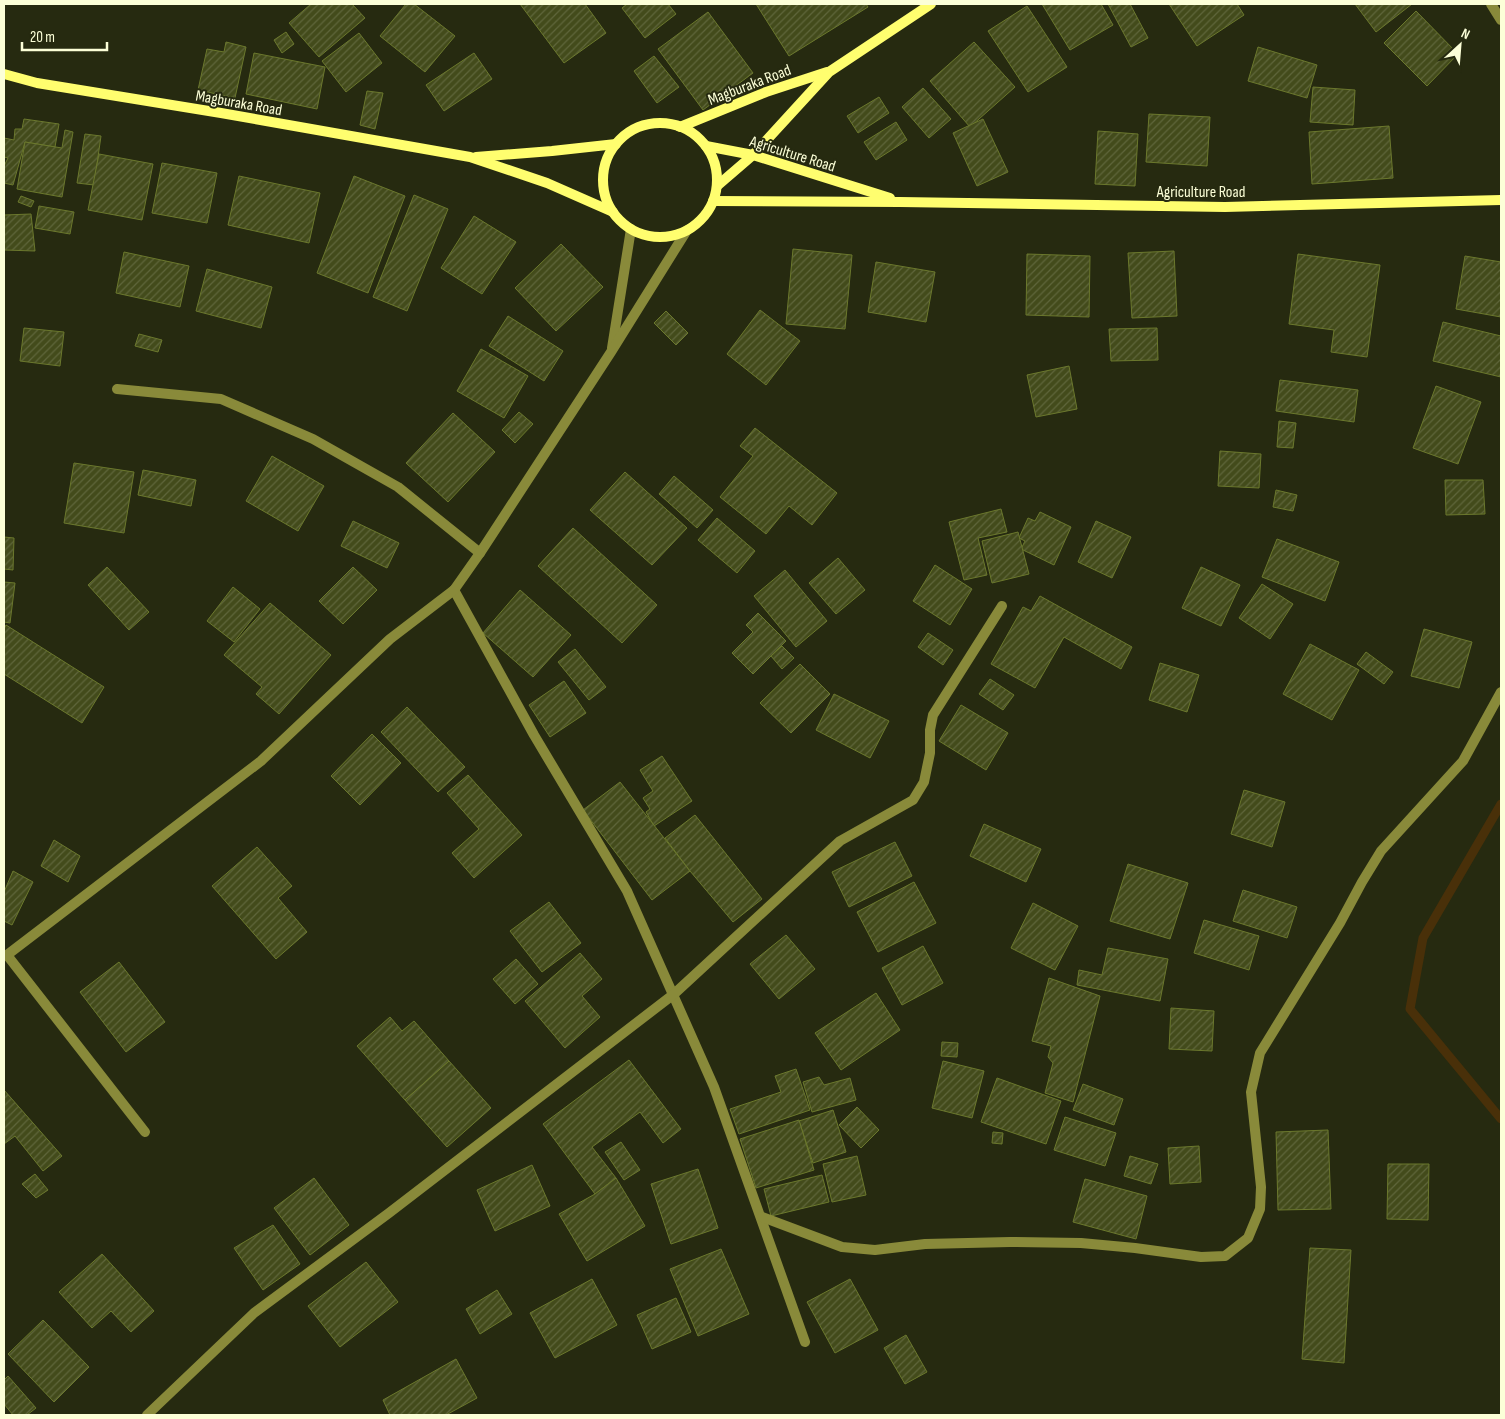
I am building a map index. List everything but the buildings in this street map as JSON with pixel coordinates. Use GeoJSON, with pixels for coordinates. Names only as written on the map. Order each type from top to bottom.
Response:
{"type":"FeatureCollection","features":[{"type":"Feature","properties":{"kind":"main road","name":"Magburaka Road"},"geometry":{"type":"LineString","coordinates":[[716,186],[753,155],[829,72],[927,5]]}},
{"type":"Feature","properties":{"kind":"main road","name":"Magburaka Road"},"geometry":{"type":"LineString","coordinates":[[680,127],[766,92],[829,72]]}},
{"type":"Feature","properties":{"kind":"main road","name":"Magburaka Road"},"geometry":{"type":"LineString","coordinates":[[4,74],[37,83],[470,157],[547,183],[612,212]]}},
{"type":"Feature","properties":{"kind":"main road"},"geometry":{"type":"LineString","coordinates":[[663,123],[680,127],[694,135],[706,146],[715,165],[716,186],[713,200],[707,212],[687,230],[669,236],[650,236],[631,229],[612,212],[605,196],[602,177],[606,159],[616,144],[629,132],[645,124],[663,123]]}},
{"type":"Feature","properties":{"kind":"main road","name":"Magburaka Road"},"geometry":{"type":"LineString","coordinates":[[470,157],[616,144]]}},
{"type":"Feature","properties":{"kind":"main road","name":"Agriculture Road"},"geometry":{"type":"LineString","coordinates":[[706,146],[753,155],[900,202]]}},
{"type":"Feature","properties":{"kind":"main road","name":"Agriculture Road"},"geometry":{"type":"LineString","coordinates":[[713,200],[1225,207],[1501,200]]}},
{"type":"Feature","properties":{"kind":"street"},"geometry":{"type":"LineString","coordinates":[[1491,4],[1501,20]]}},
{"type":"Feature","properties":{"kind":"street"},"geometry":{"type":"LineString","coordinates":[[611,352],[631,229]]}},
{"type":"Feature","properties":{"kind":"street"},"geometry":{"type":"LineString","coordinates":[[145,1132],[5,955],[261,761],[390,639],[454,590],[611,352],[687,230]]}},
{"type":"Feature","properties":{"kind":"street"},"geometry":{"type":"LineString","coordinates":[[117,388],[221,399],[313,439],[398,487],[480,553]]}},
{"type":"Feature","properties":{"kind":"street"},"geometry":{"type":"LineString","coordinates":[[454,590],[534,735],[627,891],[714,1087],[762,1217],[805,1342]]}},
{"type":"Feature","properties":{"kind":"street"},"geometry":{"type":"LineString","coordinates":[[147,1415],[254,1313],[397,1207],[674,994],[840,841],[913,800],[924,782],[930,753],[932,715],[1002,606]]}},
{"type":"Feature","properties":{"kind":"street"},"geometry":{"type":"LineString","coordinates":[[762,1217],[842,1246],[875,1250],[925,1244],[1081,1243],[1201,1257],[1226,1256],[1248,1238],[1260,1209],[1261,1187],[1251,1092],[1260,1053],[1340,923],[1381,851],[1463,761],[1501,692]]}},
{"type":"Feature","properties":{"kind":"waterway"},"geometry":{"type":"LineString","coordinates":[[1501,804],[1423,938],[1410,1009],[1501,1119]]}}]}
